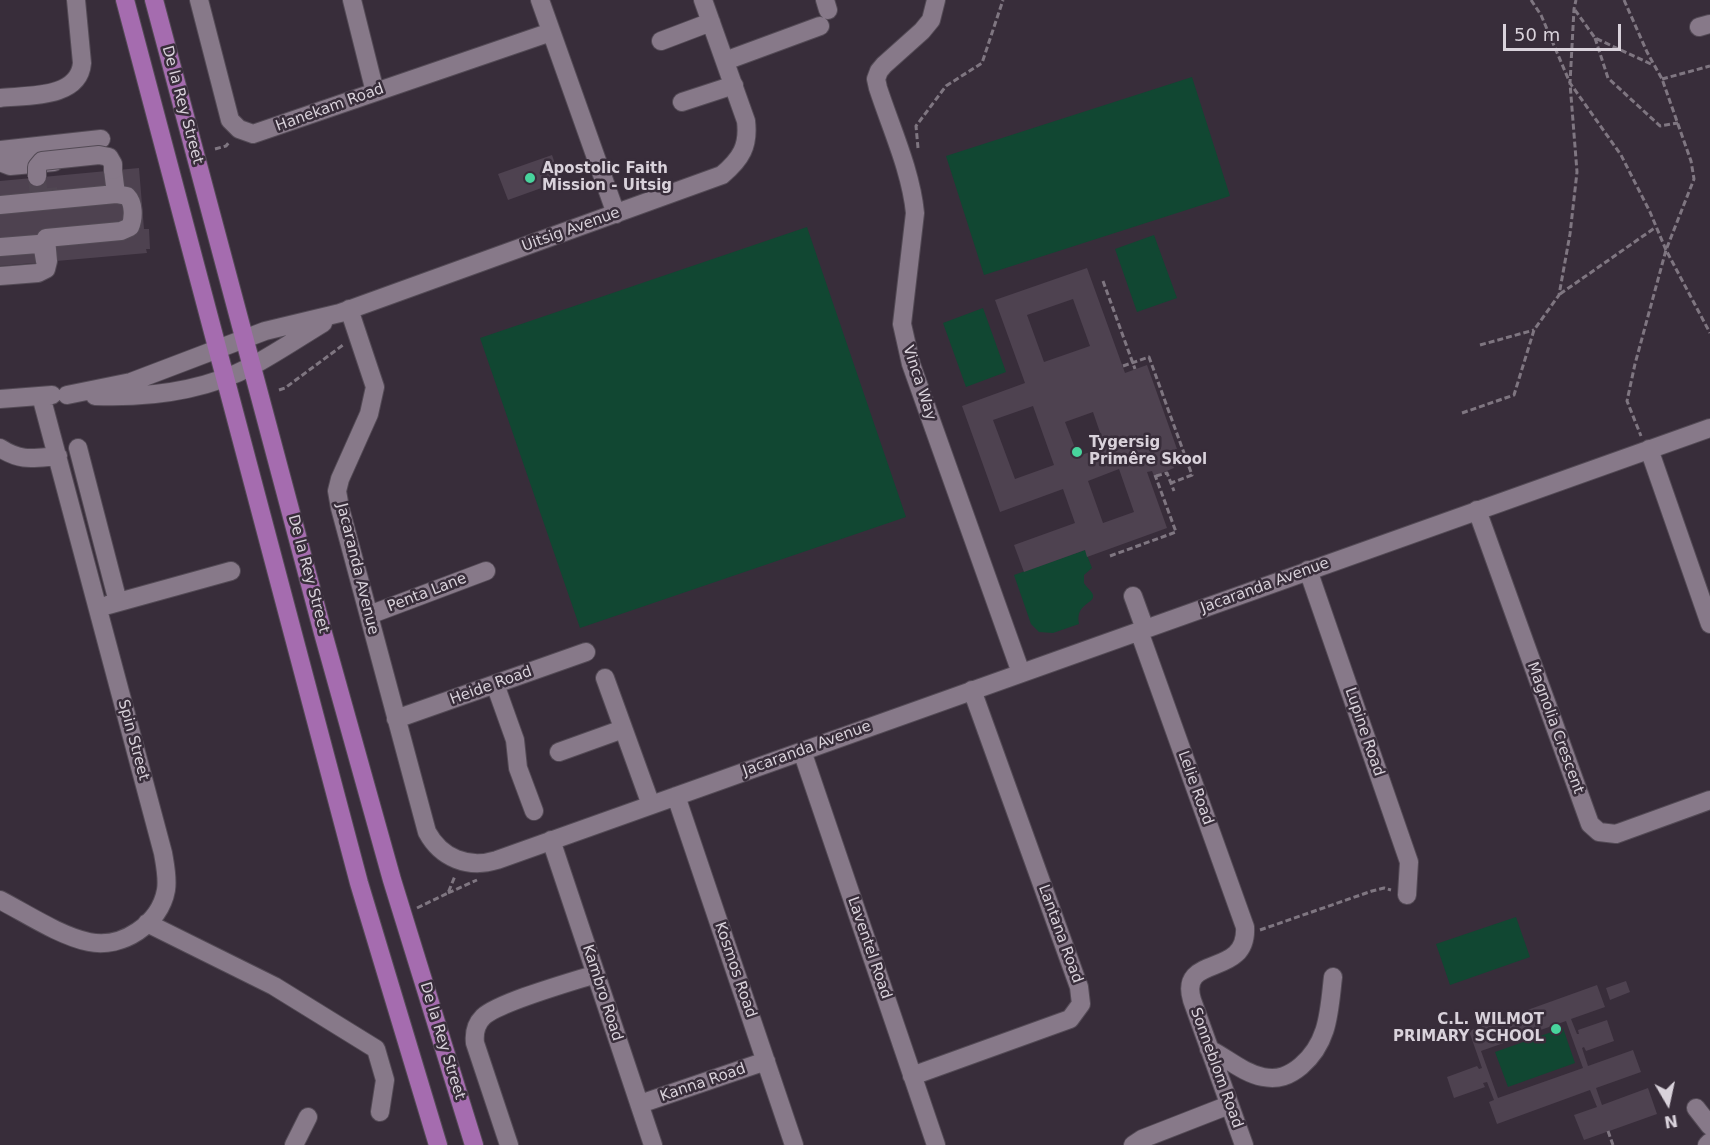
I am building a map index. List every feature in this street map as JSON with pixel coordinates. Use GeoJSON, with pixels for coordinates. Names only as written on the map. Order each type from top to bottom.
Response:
{"type":"FeatureCollection","features":[{"type":"Feature","properties":{"kind":"main road","name":"De la Rey Street"},"geometry":{"type":"LineString","coordinates":[[125,0],[359,883],[438,1145]]}},
{"type":"Feature","properties":{"kind":"main road","name":"De la Rey Street"},"geometry":{"type":"LineString","coordinates":[[154,0],[323,633],[392,880],[474,1145]]}},
{"type":"Feature","properties":{"kind":"street"},"geometry":{"type":"LineString","coordinates":[[0,98],[60,91],[75,81],[81,71],[82,63],[76,0]]}},
{"type":"Feature","properties":{"kind":"street","name":"Hanekam Road"},"geometry":{"type":"LineString","coordinates":[[199,0],[230,120],[242,131],[253,134],[551,32]]}},
{"type":"Feature","properties":{"kind":"street"},"geometry":{"type":"LineString","coordinates":[[352,0],[375,92]]}},
{"type":"Feature","properties":{"kind":"street"},"geometry":{"type":"LineString","coordinates":[[540,0],[616,214]]}},
{"type":"Feature","properties":{"kind":"street","name":"Uitsig Avenue"},"geometry":{"type":"LineString","coordinates":[[67,394],[140,379],[245,338],[345,311],[722,176],[736,164],[746,142],[747,129],[734,85],[703,0]]}},
{"type":"Feature","properties":{"kind":"street","name":"Vinca Way"},"geometry":{"type":"LineString","coordinates":[[936,0],[930,20],[922,31],[884,65],[876,79],[911,185],[914,202],[915,213],[902,324],[910,364],[1021,673]]}},
{"type":"Feature","properties":{"kind":"street"},"geometry":{"type":"LineString","coordinates":[[725,61],[824,12]]}},
{"type":"Feature","properties":{"kind":"street"},"geometry":{"type":"LineString","coordinates":[[660,41],[711,22]]}},
{"type":"Feature","properties":{"kind":"street"},"geometry":{"type":"LineString","coordinates":[[682,102],[734,85]]}},
{"type":"Feature","properties":{"kind":"street"},"geometry":{"type":"LineString","coordinates":[[0,150],[101,139]]}},
{"type":"Feature","properties":{"kind":"street"},"geometry":{"type":"LineString","coordinates":[[0,162],[5,166],[31,171],[42,161],[99,155],[109,157],[116,194]]}},
{"type":"Feature","properties":{"kind":"street"},"geometry":{"type":"LineString","coordinates":[[0,205],[123,194],[130,199],[132,222],[127,230],[0,245]]}},
{"type":"Feature","properties":{"kind":"street"},"geometry":{"type":"LineString","coordinates":[[0,275],[41,269],[47,261],[46,238]]}},
{"type":"Feature","properties":{"kind":"street"},"geometry":{"type":"LineString","coordinates":[[0,245],[38,244],[43,249],[47,261]]}},
{"type":"Feature","properties":{"kind":"street","name":"Uitsig Avenue"},"geometry":{"type":"LineString","coordinates":[[67,394],[120,397],[172,392],[203,386],[252,366],[345,311]]}},
{"type":"Feature","properties":{"kind":"street","name":"Jacaranda Avenue"},"geometry":{"type":"LineString","coordinates":[[345,311],[375,387],[369,414],[342,470],[337,491],[424,824],[431,839],[443,852],[457,860],[479,864],[651,805],[1710,428]]}},
{"type":"Feature","properties":{"kind":"street"},"geometry":{"type":"LineString","coordinates":[[0,399],[67,394]]}},
{"type":"Feature","properties":{"kind":"street","name":"Spin Street"},"geometry":{"type":"LineString","coordinates":[[0,900],[72,937],[86,942],[110,942],[124,939],[147,923],[161,905],[167,880],[41,396]]}},
{"type":"Feature","properties":{"kind":"street"},"geometry":{"type":"LineString","coordinates":[[0,448],[14,457],[26,459],[58,456]]}},
{"type":"Feature","properties":{"kind":"street"},"geometry":{"type":"LineString","coordinates":[[78,448],[118,602]]}},
{"type":"Feature","properties":{"kind":"street"},"geometry":{"type":"LineString","coordinates":[[1649,449],[1710,624]]}},
{"type":"Feature","properties":{"kind":"street","name":"Magnolia Crescent"},"geometry":{"type":"LineString","coordinates":[[1477,510],[1590,824],[1599,832],[1616,834],[1710,800]]}},
{"type":"Feature","properties":{"kind":"street","name":"Lupine Road"},"geometry":{"type":"LineString","coordinates":[[1308,570],[1409,862],[1407,895]]}},
{"type":"Feature","properties":{"kind":"street"},"geometry":{"type":"LineString","coordinates":[[98,608],[231,571]]}},
{"type":"Feature","properties":{"kind":"street","name":"Penta Lane"},"geometry":{"type":"LineString","coordinates":[[369,615],[486,571]]}},
{"type":"Feature","properties":{"kind":"street","name":"Lelie Road"},"geometry":{"type":"LineString","coordinates":[[1133,596],[1142,630],[1243,920],[1245,933],[1242,947]]}},
{"type":"Feature","properties":{"kind":"street","name":"Heide Road"},"geometry":{"type":"LineString","coordinates":[[396,719],[586,652]]}},
{"type":"Feature","properties":{"kind":"street"},"geometry":{"type":"LineString","coordinates":[[605,678],[651,805]]}},
{"type":"Feature","properties":{"kind":"street"},"geometry":{"type":"LineString","coordinates":[[495,684],[515,740],[518,768],[534,811]]}},
{"type":"Feature","properties":{"kind":"street","name":"Lantana Road"},"geometry":{"type":"LineString","coordinates":[[912,1076],[1070,1019],[1080,1004],[1079,987],[972,690]]}},
{"type":"Feature","properties":{"kind":"street"},"geometry":{"type":"LineString","coordinates":[[559,752],[623,729]]}},
{"type":"Feature","properties":{"kind":"street","name":"Laventel Road"},"geometry":{"type":"LineString","coordinates":[[802,751],[936,1145]]}},
{"type":"Feature","properties":{"kind":"street","name":"Kosmos Road"},"geometry":{"type":"LineString","coordinates":[[676,796],[794,1145]]}},
{"type":"Feature","properties":{"kind":"street","name":"Kambro Road"},"geometry":{"type":"LineString","coordinates":[[551,840],[653,1145]]}},
{"type":"Feature","properties":{"kind":"street"},"geometry":{"type":"LineString","coordinates":[[147,923],[274,986],[376,1049],[385,1080],[380,1112]]}},
{"type":"Feature","properties":{"kind":"street","name":"Sonneblom Road"},"geometry":{"type":"LineString","coordinates":[[1242,947],[1234,957],[1227,961],[1201,970],[1191,983],[1192,1000],[1244,1145]]}},
{"type":"Feature","properties":{"kind":"street"},"geometry":{"type":"LineString","coordinates":[[509,1145],[475,1043],[476,1027],[487,1014],[505,1005],[596,974]]}},
{"type":"Feature","properties":{"kind":"street"},"geometry":{"type":"LineString","coordinates":[[1209,1049],[1243,1070],[1261,1077],[1275,1079],[1294,1071],[1314,1053],[1321,1042],[1332,1004],[1333,977]]}},
{"type":"Feature","properties":{"kind":"street","name":"Kanna Road"},"geometry":{"type":"LineString","coordinates":[[640,1104],[765,1061]]}},
{"type":"Feature","properties":{"kind":"street"},"geometry":{"type":"LineString","coordinates":[[1133,1145],[1142,1138],[1229,1105]]}},
{"type":"Feature","properties":{"kind":"street"},"geometry":{"type":"LineString","coordinates":[[1695,1108],[1710,1126]]}},
{"type":"Feature","properties":{"kind":"street"},"geometry":{"type":"LineString","coordinates":[[294,1145],[308,1117]]}},
{"type":"Feature","properties":{"kind":"path"},"geometry":{"type":"LineString","coordinates":[[919,156],[916,126],[946,86],[982,63],[1003,0]]}},
{"type":"Feature","properties":{"kind":"path"},"geometry":{"type":"LineString","coordinates":[[1531,0],[1541,15],[1570,83],[1621,155],[1666,250],[1710,333]]}},
{"type":"Feature","properties":{"kind":"path"},"geometry":{"type":"LineString","coordinates":[[1559,294],[1570,234],[1577,172],[1570,83],[1576,0]]}},
{"type":"Feature","properties":{"kind":"path"},"geometry":{"type":"LineString","coordinates":[[1624,0],[1662,79],[1691,161],[1694,179],[1666,250],[1627,401],[1640,435],[1649,449]]}},
{"type":"Feature","properties":{"kind":"path"},"geometry":{"type":"LineString","coordinates":[[1574,9],[1595,38],[1608,78],[1660,126],[1678,123]]}},
{"type":"Feature","properties":{"kind":"path"},"geometry":{"type":"LineString","coordinates":[[1595,38],[1654,66]]}},
{"type":"Feature","properties":{"kind":"path"},"geometry":{"type":"LineString","coordinates":[[1662,79],[1710,66]]}},
{"type":"Feature","properties":{"kind":"path"},"geometry":{"type":"LineString","coordinates":[[215,150],[226,146],[231,139]]}},
{"type":"Feature","properties":{"kind":"path"},"geometry":{"type":"LineString","coordinates":[[1462,413],[1514,394],[1534,330],[1559,294],[1656,227]]}},
{"type":"Feature","properties":{"kind":"path"},"geometry":{"type":"LineString","coordinates":[[1103,281],[1135,369]]}},
{"type":"Feature","properties":{"kind":"path"},"geometry":{"type":"LineString","coordinates":[[1480,345],[1534,330]]}},
{"type":"Feature","properties":{"kind":"path"},"geometry":{"type":"LineString","coordinates":[[279,390],[285,388],[349,341]]}},
{"type":"Feature","properties":{"kind":"path"},"geometry":{"type":"LineString","coordinates":[[1123,366],[1149,357],[1192,475],[1171,483]]}},
{"type":"Feature","properties":{"kind":"path"},"geometry":{"type":"LineString","coordinates":[[1110,556],[1176,532],[1156,476],[1167,472],[1174,491]]}},
{"type":"Feature","properties":{"kind":"path"},"geometry":{"type":"LineString","coordinates":[[448,892],[456,872]]}},
{"type":"Feature","properties":{"kind":"path"},"geometry":{"type":"LineString","coordinates":[[417,908],[481,878]]}},
{"type":"Feature","properties":{"kind":"path"},"geometry":{"type":"LineString","coordinates":[[1256,932],[1384,888]]}},
{"type":"Feature","properties":{"kind":"path"},"geometry":{"type":"LineString","coordinates":[[1608,1131],[1613,1145]]}},
{"type":"Feature","properties":{"kind":"green space"},"geometry":{"type":"Polygon","coordinates":[[[1192,77],[1230,196],[984,275],[946,156],[1192,77]]]}},
{"type":"Feature","properties":{"kind":"green space"},"geometry":{"type":"Polygon","coordinates":[[[807,227],[906,517],[580,628],[480,338],[807,227]]]}},
{"type":"Feature","properties":{"kind":"green space"},"geometry":{"type":"Polygon","coordinates":[[[1154,235],[1177,298],[1137,312],[1115,249],[1154,235]]]}},
{"type":"Feature","properties":{"kind":"green space"},"geometry":{"type":"Polygon","coordinates":[[[983,308],[1006,372],[966,387],[943,323],[983,308]]]}},
{"type":"Feature","properties":{"kind":"green space"},"geometry":{"type":"Polygon","coordinates":[[[1085,550],[1092,568],[1084,575],[1084,583],[1093,598],[1082,608],[1079,624],[1053,633],[1039,632],[1031,624],[1014,575],[1085,550]]]}},
{"type":"Feature","properties":{"kind":"green space"},"geometry":{"type":"Polygon","coordinates":[[[1516,917],[1530,957],[1450,985],[1436,944],[1516,917]]]}},
{"type":"Feature","properties":{"kind":"green space"},"geometry":{"type":"Polygon","coordinates":[[[1563,1028],[1575,1063],[1508,1087],[1495,1052],[1563,1028]]]}},
{"type":"Feature","properties":{"kind":"building","name":"Apostolic Faith Mission - Uitsig"},"geometry":{"type":"Polygon","coordinates":[[[552,155],[561,181],[508,200],[498,174],[552,155]]]}},
{"type":"Feature","properties":{"kind":"building"},"geometry":{"type":"Polygon","coordinates":[[[139,168],[144,229],[149,229],[150,249],[146,249],[147,253],[0,266],[0,181],[139,168]]]}},
{"type":"Feature","properties":{"kind":"building"},"geometry":{"type":"Polygon","coordinates":[[[1087,268],[1125,373],[1147,365],[1177,449],[1175,449],[1179,461],[1172,463],[1174,468],[1154,476],[1152,471],[1147,472],[1167,528],[1087,557],[1085,550],[1024,572],[1014,545],[1075,523],[1063,489],[1000,512],[962,406],[1025,383],[995,300],[1087,268]],[[1073,299],[1027,315],[1044,362],[1090,346],[1073,299]],[[1033,406],[993,420],[1015,479],[1054,465],[1033,406]],[[1093,412],[1065,422],[1078,456],[1105,447],[1093,412]],[[1119,469],[1088,481],[1103,523],[1134,512],[1119,469]]]}},
{"type":"Feature","properties":{"kind":"building"},"geometry":{"type":"Polygon","coordinates":[[[1626,981],[1630,992],[1610,1000],[1606,988],[1626,981]]]}},
{"type":"Feature","properties":{"kind":"building"},"geometry":{"type":"Polygon","coordinates":[[[1597,985],[1605,1007],[1571,1019],[1577,1034],[1579,1034],[1578,1030],[1607,1020],[1614,1041],[1586,1051],[1584,1047],[1582,1048],[1588,1066],[1633,1050],[1641,1072],[1596,1088],[1602,1105],[1648,1088],[1657,1114],[1584,1140],[1574,1115],[1597,1107],[1590,1090],[1497,1124],[1489,1102],[1494,1100],[1487,1082],[1483,1083],[1485,1087],[1454,1098],[1447,1077],[1477,1066],[1479,1069],[1482,1068],[1469,1031],[1597,985]],[[1566,1021],[1481,1051],[1498,1098],[1583,1068],[1566,1021]]]}},
{"type":"Feature","properties":{"kind":"tunnel"},"geometry":{"type":"LineString","coordinates":[[37,177],[39,198],[58,196]]}},
{"type":"Feature","properties":{"kind":"place","name":"Apostolic Faith Mission - Uitsig"},"geometry":{"type":"Point","coordinates":[530,178]}},
{"type":"Feature","properties":{"kind":"place","name":"Tygersig Primêre Skool"},"geometry":{"type":"Point","coordinates":[1077,452]}},
{"type":"Feature","properties":{"kind":"place","name":"C.L. WILMOT PRIMARY SCHOOL"},"geometry":{"type":"Point","coordinates":[1556,1029]}}]}
